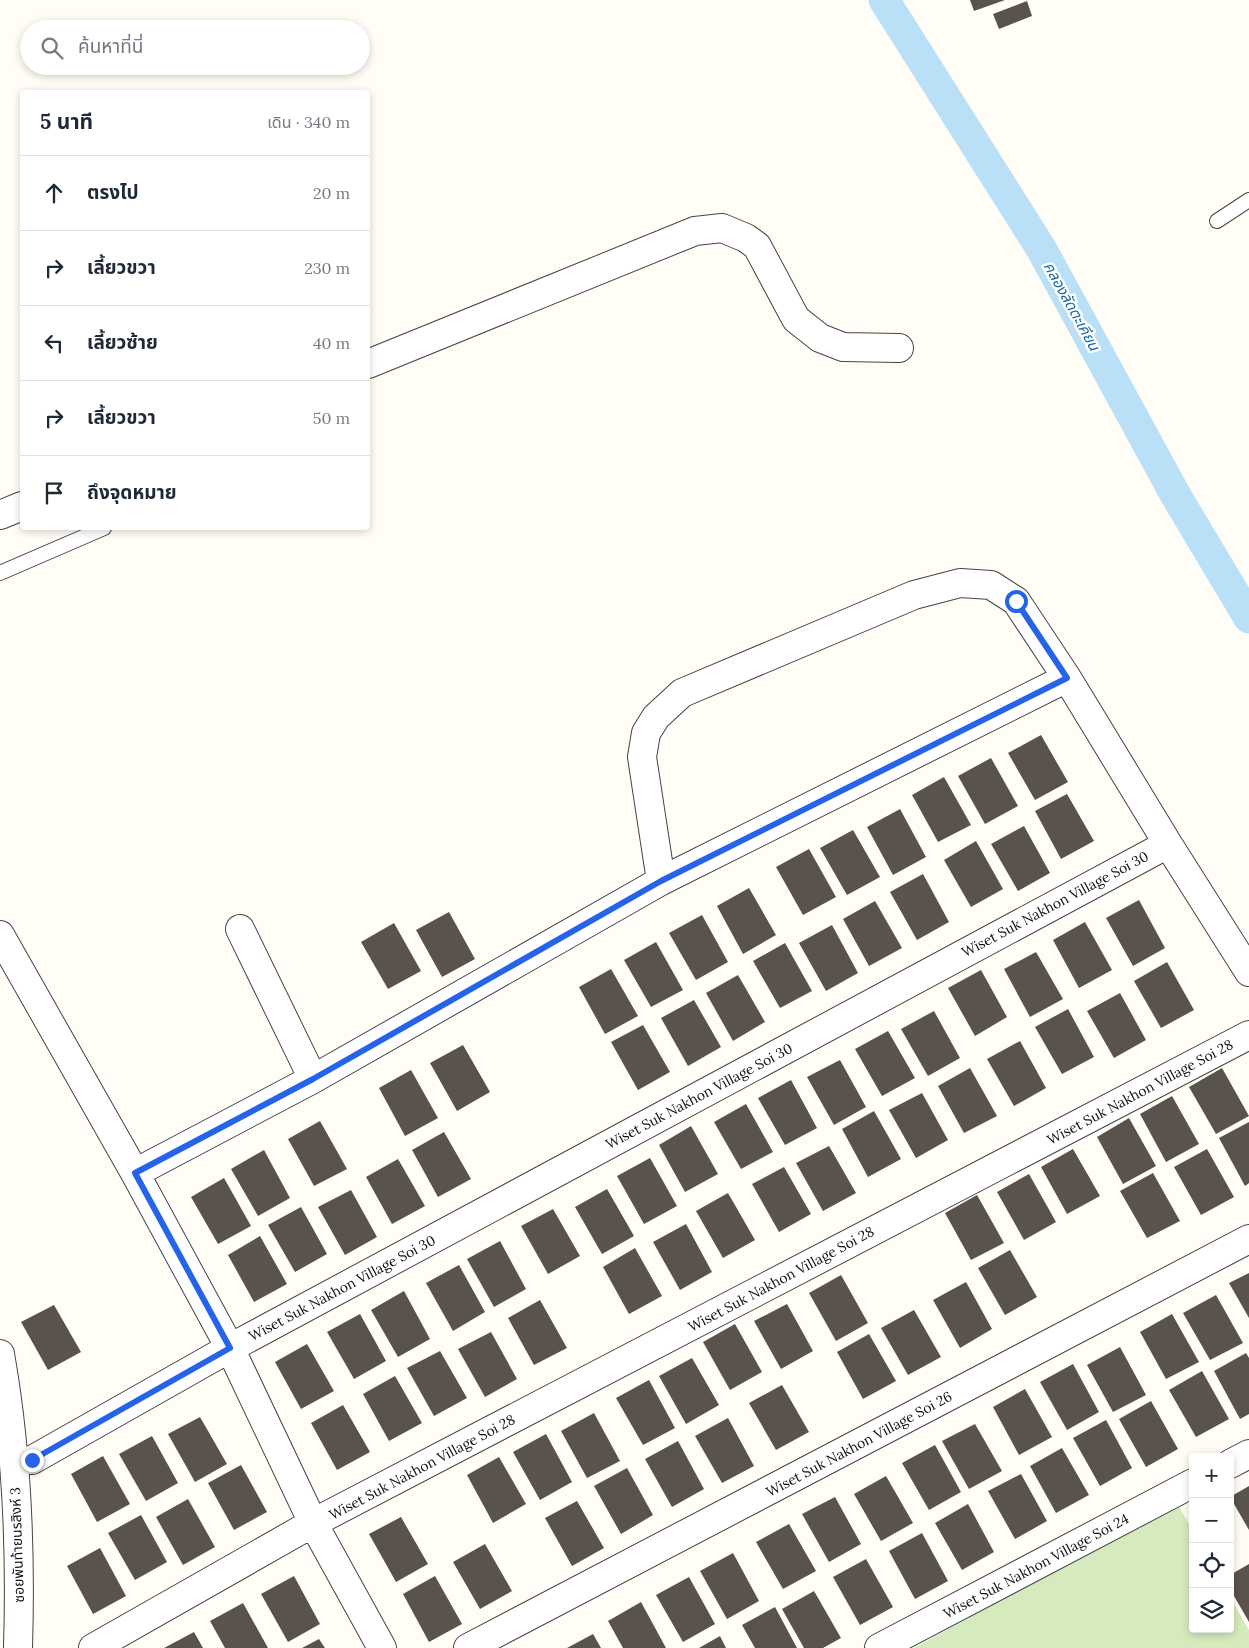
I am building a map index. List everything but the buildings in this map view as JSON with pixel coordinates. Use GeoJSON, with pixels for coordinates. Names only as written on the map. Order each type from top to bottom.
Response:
{"type":"FeatureCollection","features":[{"type":"Feature","properties":{"kind":"street"},"geometry":{"type":"LineString","coordinates":[[370,363],[695,231],[722,228],[746,238],[757,246],[796,318],[820,338],[843,347],[899,348]]}},
{"type":"Feature","properties":{"kind":"street"},"geometry":{"type":"LineString","coordinates":[[0,515],[20,507]]}},
{"type":"Feature","properties":{"kind":"street"},"geometry":{"type":"LineString","coordinates":[[661,881],[642,757],[646,733],[656,717],[682,693],[914,595],[960,583],[991,585],[1016,601],[1067,678],[1249,972]]}},
{"type":"Feature","properties":{"kind":"street"},"geometry":{"type":"LineString","coordinates":[[135,1173],[313,1079],[661,881],[1067,678]]}},
{"type":"Feature","properties":{"kind":"street","name":"Wiset Suk Nakhon Village Soi 30"},"geometry":{"type":"LineString","coordinates":[[32,1460],[230,1348],[1168,844]]}},
{"type":"Feature","properties":{"kind":"street"},"geometry":{"type":"LineString","coordinates":[[240,928],[313,1079]]}},
{"type":"Feature","properties":{"kind":"street"},"geometry":{"type":"LineString","coordinates":[[0,935],[135,1173],[230,1348],[313,1524],[382,1648]]}},
{"type":"Feature","properties":{"kind":"street","name":"Wiset Suk Nakhon Village Soi 28"},"geometry":{"type":"LineString","coordinates":[[93,1648],[313,1524],[1249,1035]]}},
{"type":"Feature","properties":{"kind":"street","name":"Wiset Suk Nakhon Village Soi 26"},"geometry":{"type":"LineString","coordinates":[[468,1648],[1249,1239]]}},
{"type":"Feature","properties":{"kind":"street","name":"ซอยพันท้ายนรสิงห์ 3"},"geometry":{"type":"LineString","coordinates":[[0,1354],[7,1396],[18,1530],[20,1590],[18,1648]]}},
{"type":"Feature","properties":{"kind":"street"},"geometry":{"type":"LineString","coordinates":[[1234,1462],[1249,1454]]}},
{"type":"Feature","properties":{"kind":"street","name":"Wiset Suk Nakhon Village Soi 24"},"geometry":{"type":"LineString","coordinates":[[879,1648],[1189,1485]]}},
{"type":"Feature","properties":{"kind":"lane"},"geometry":{"type":"LineString","coordinates":[[1217,221],[1249,200]]}},
{"type":"Feature","properties":{"kind":"lane"},"geometry":{"type":"LineString","coordinates":[[0,573],[99,530]]}},
{"type":"Feature","properties":{"kind":"green space"},"geometry":{"type":"Polygon","coordinates":[[[1177,1503],[1189,1524],[1189,1633],[1234,1633],[1234,1604],[1249,1630],[1249,1648],[914,1648],[1177,1503]]]}},
{"type":"Feature","properties":{"kind":"waterway","name":"คลองลัดตะเคียน"},"geometry":{"type":"LineString","coordinates":[[884,0],[1042,250],[1176,496],[1249,618]]}},
{"type":"Feature","properties":{"kind":"route"},"geometry":{"type":"LineString","coordinates":[[32,1460],[230,1348],[135,1173],[313,1079],[661,881],[1067,678],[1016,601]]}}]}
